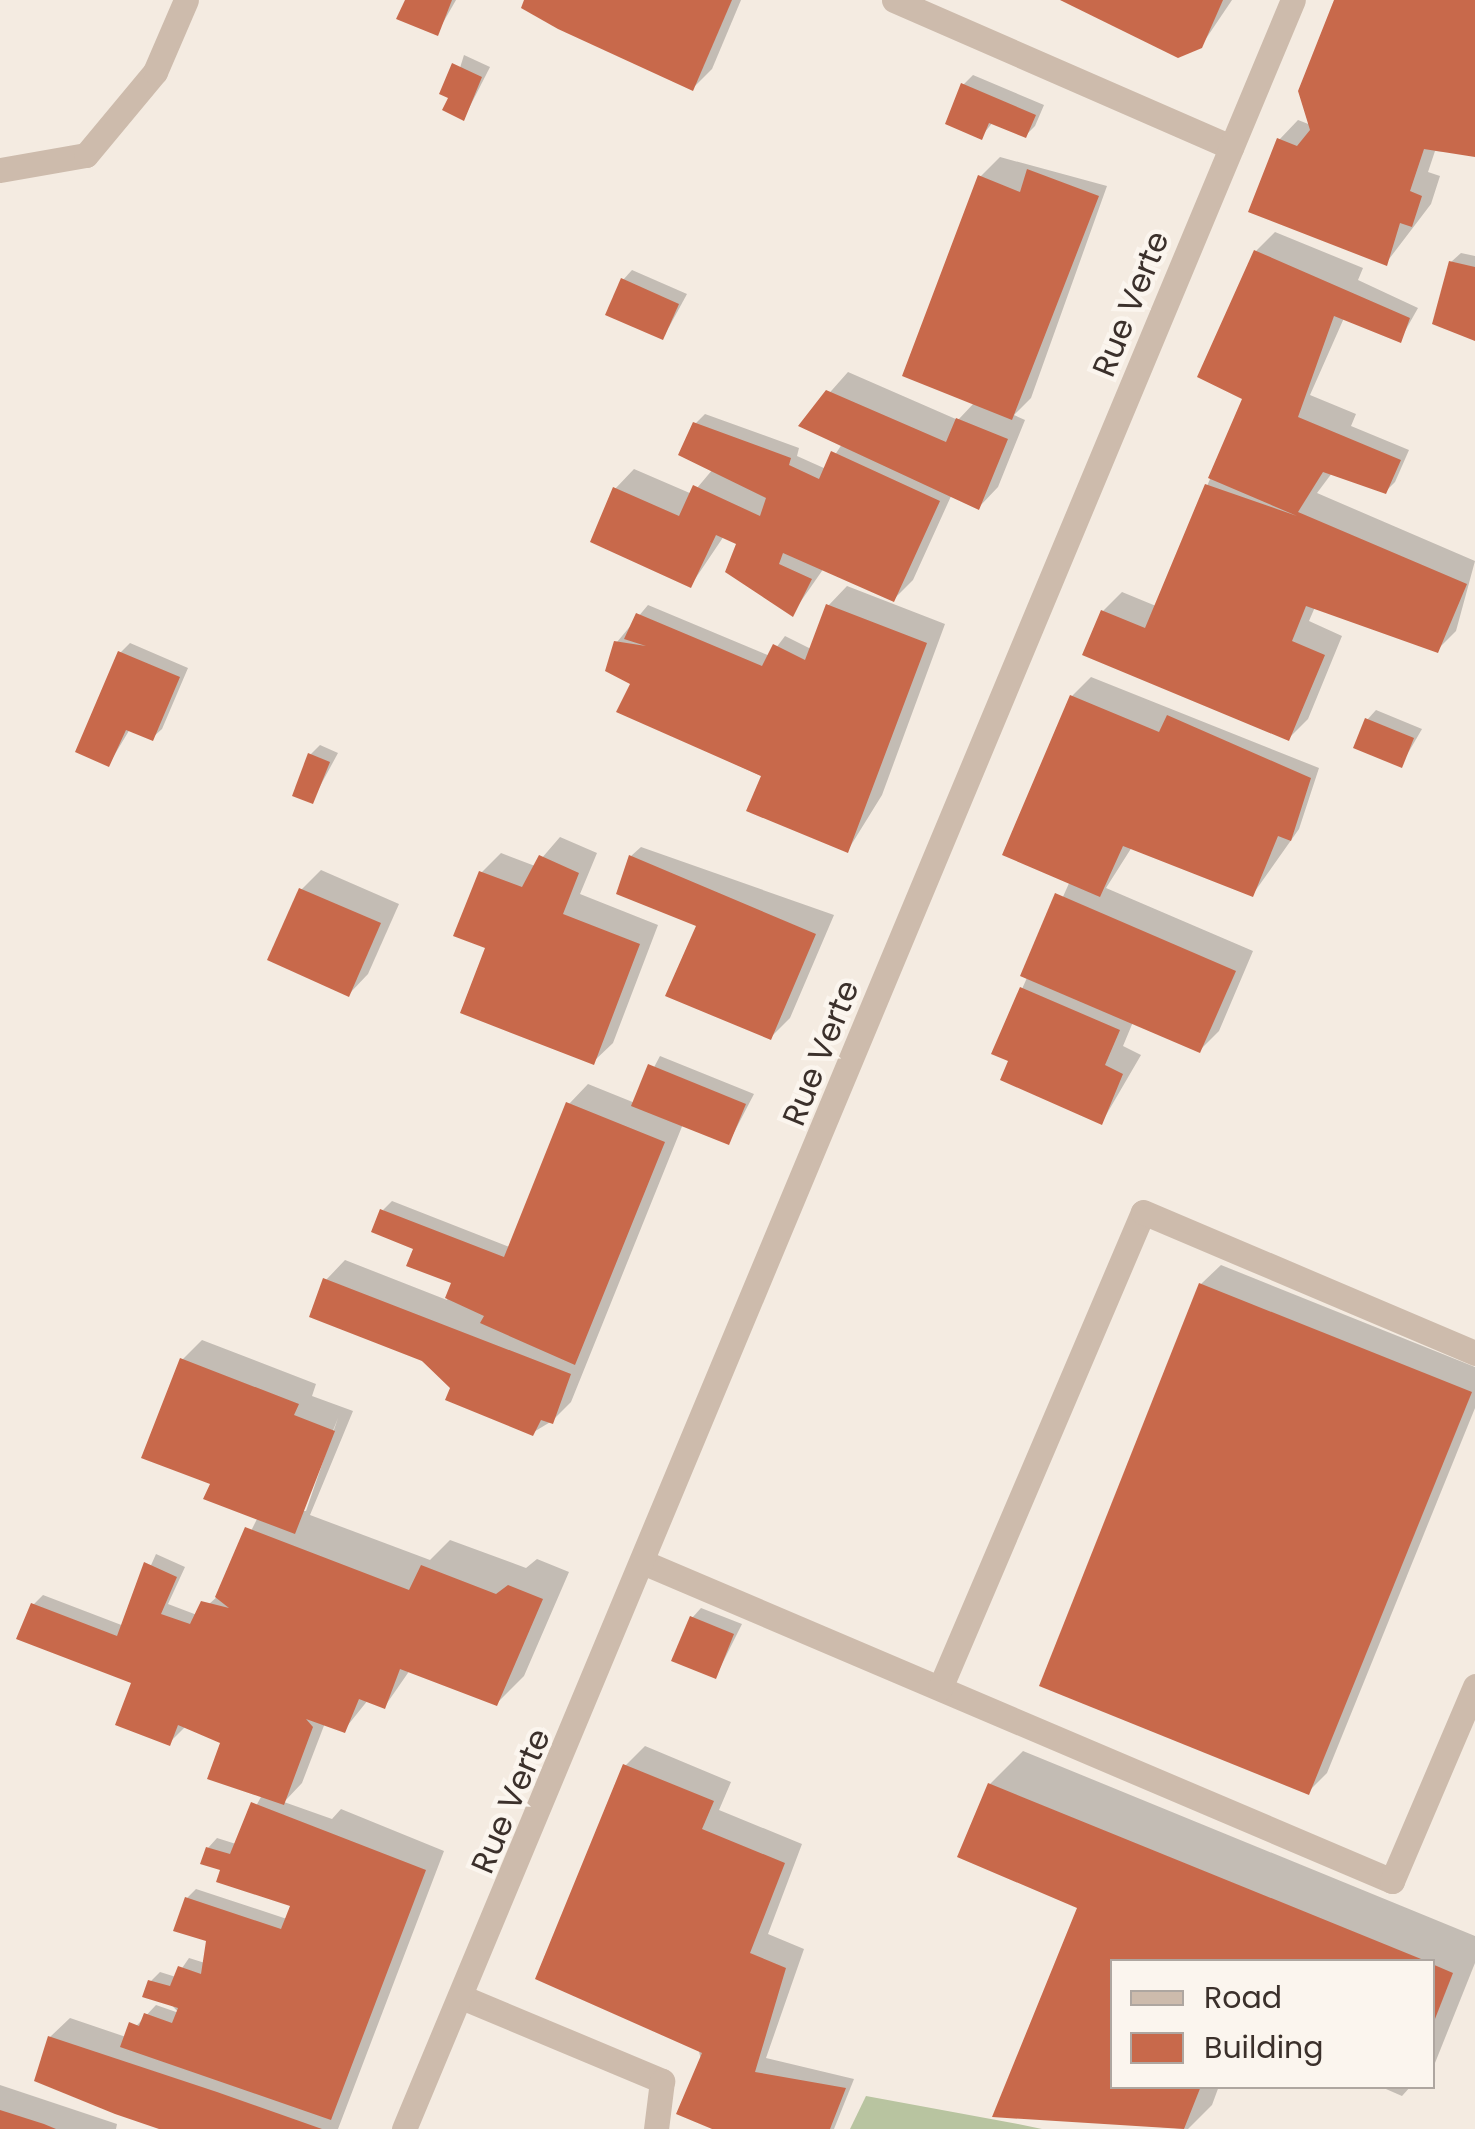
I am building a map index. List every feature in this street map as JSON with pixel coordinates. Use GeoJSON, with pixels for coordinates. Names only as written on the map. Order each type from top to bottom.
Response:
{"type":"FeatureCollection","features":[{"type":"Feature","properties":{"kind":"street"},"geometry":{"type":"LineString","coordinates":[[0,170],[86,155],[155,72],[186,0]]}},
{"type":"Feature","properties":{"kind":"street"},"geometry":{"type":"LineString","coordinates":[[894,0],[1231,147]]}},
{"type":"Feature","properties":{"kind":"street","name":"Rue Verte"},"geometry":{"type":"LineString","coordinates":[[404,2129],[464,1998],[1293,0]]}},
{"type":"Feature","properties":{"kind":"street"},"geometry":{"type":"LineString","coordinates":[[940,1688],[1143,1212],[1475,1352]]}},
{"type":"Feature","properties":{"kind":"street"},"geometry":{"type":"LineString","coordinates":[[645,1563],[1392,1880],[1475,1686]]}},
{"type":"Feature","properties":{"kind":"street"},"geometry":{"type":"LineString","coordinates":[[464,1998],[662,2081],[656,2129]]}},
{"type":"Feature","properties":{"kind":"green space"},"geometry":{"type":"Polygon","coordinates":[[[866,2096],[1018,2124],[1042,2129],[850,2129],[866,2096]]]}},
{"type":"Feature","properties":{"kind":"building"},"geometry":{"type":"Polygon","coordinates":[[[405,0],[452,0],[438,36],[396,19],[405,0]]]}},
{"type":"Feature","properties":{"kind":"building"},"geometry":{"type":"Polygon","coordinates":[[[524,0],[732,0],[693,91],[558,29],[521,8],[524,0]]]}},
{"type":"Feature","properties":{"kind":"building"},"geometry":{"type":"Polygon","coordinates":[[[1060,0],[1223,0],[1202,48],[1178,58],[1060,0]]]}},
{"type":"Feature","properties":{"kind":"building"},"geometry":{"type":"Polygon","coordinates":[[[1334,0],[1475,0],[1475,157],[1424,149],[1410,191],[1422,196],[1412,227],[1400,223],[1387,266],[1248,212],[1277,138],[1297,146],[1310,130],[1298,91],[1334,0]]]}},
{"type":"Feature","properties":{"kind":"building"},"geometry":{"type":"Polygon","coordinates":[[[452,63],[482,77],[464,121],[442,110],[448,98],[439,94],[452,63]]]}},
{"type":"Feature","properties":{"kind":"building"},"geometry":{"type":"Polygon","coordinates":[[[961,83],[1036,115],[1026,138],[989,123],[982,140],[945,124],[961,83]]]}},
{"type":"Feature","properties":{"kind":"building"},"geometry":{"type":"Polygon","coordinates":[[[1027,169],[1099,196],[1012,420],[902,376],[978,175],[1020,192],[1027,169]]]}},
{"type":"Feature","properties":{"kind":"building"},"geometry":{"type":"Polygon","coordinates":[[[1254,250],[1410,318],[1401,343],[1334,316],[1298,417],[1401,460],[1386,494],[1323,472],[1298,512],[1467,584],[1438,653],[1306,606],[1292,641],[1325,655],[1289,741],[1082,655],[1101,610],[1145,628],[1205,484],[1297,516],[1208,478],[1242,399],[1197,377],[1254,250]]]}},
{"type":"Feature","properties":{"kind":"building"},"geometry":{"type":"Polygon","coordinates":[[[1449,261],[1475,267],[1475,341],[1432,324],[1449,261]]]}},
{"type":"Feature","properties":{"kind":"building"},"geometry":{"type":"Polygon","coordinates":[[[621,278],[679,304],[663,340],[605,315],[621,278]]]}},
{"type":"Feature","properties":{"kind":"building"},"geometry":{"type":"Polygon","coordinates":[[[826,390],[946,442],[956,418],[1008,439],[979,510],[798,426],[826,390]]]}},
{"type":"Feature","properties":{"kind":"building"},"geometry":{"type":"Polygon","coordinates":[[[693,422],[791,458],[789,465],[819,479],[831,451],[940,501],[894,602],[783,553],[779,564],[812,579],[793,617],[725,572],[736,544],[716,535],[691,588],[590,542],[613,487],[679,516],[693,485],[760,516],[766,498],[678,455],[693,422]]]}},
{"type":"Feature","properties":{"kind":"building"},"geometry":{"type":"Polygon","coordinates":[[[826,604],[927,643],[848,853],[746,811],[761,776],[616,712],[630,684],[605,671],[614,641],[646,646],[624,639],[636,613],[762,666],[773,644],[805,660],[826,604]]]}},
{"type":"Feature","properties":{"kind":"building"},"geometry":{"type":"Polygon","coordinates":[[[118,651],[180,677],[153,741],[126,730],[109,767],[75,752],[118,651]]]}},
{"type":"Feature","properties":{"kind":"building"},"geometry":{"type":"Polygon","coordinates":[[[1070,695],[1159,732],[1167,715],[1311,778],[1291,841],[1278,836],[1253,897],[1123,846],[1100,897],[1002,855],[1070,695]]]}},
{"type":"Feature","properties":{"kind":"building"},"geometry":{"type":"Polygon","coordinates":[[[1365,718],[1414,738],[1402,768],[1353,748],[1365,718]]]}},
{"type":"Feature","properties":{"kind":"building"},"geometry":{"type":"Polygon","coordinates":[[[308,753],[330,762],[313,804],[292,796],[308,753]]]}},
{"type":"Feature","properties":{"kind":"building"},"geometry":{"type":"Polygon","coordinates":[[[539,855],[579,873],[563,914],[640,944],[594,1065],[460,1013],[485,948],[453,936],[479,871],[522,887],[539,855]]]}},
{"type":"Feature","properties":{"kind":"building"},"geometry":{"type":"Polygon","coordinates":[[[629,855],[816,934],[771,1040],[665,996],[696,926],[616,894],[629,855]]]}},
{"type":"Feature","properties":{"kind":"building"},"geometry":{"type":"Polygon","coordinates":[[[299,888],[381,923],[349,997],[267,960],[299,888]]]}},
{"type":"Feature","properties":{"kind":"building"},"geometry":{"type":"Polygon","coordinates":[[[1055,893],[1236,971],[1200,1053],[1020,976],[1055,893]]]}},
{"type":"Feature","properties":{"kind":"building"},"geometry":{"type":"Polygon","coordinates":[[[1020,987],[1120,1030],[1105,1065],[1123,1074],[1102,1125],[1000,1080],[1008,1061],[991,1054],[1020,987]]]}},
{"type":"Feature","properties":{"kind":"building"},"geometry":{"type":"Polygon","coordinates":[[[648,1064],[746,1104],[729,1145],[631,1106],[648,1064]]]}},
{"type":"Feature","properties":{"kind":"building"},"geometry":{"type":"Polygon","coordinates":[[[566,1102],[665,1142],[575,1365],[480,1323],[484,1316],[445,1298],[451,1283],[406,1266],[413,1249],[371,1232],[380,1209],[504,1257],[566,1102]]]}},
{"type":"Feature","properties":{"kind":"building"},"geometry":{"type":"Polygon","coordinates":[[[323,1278],[571,1374],[553,1424],[541,1420],[533,1436],[445,1400],[450,1388],[422,1361],[309,1317],[323,1278]]]}},
{"type":"Feature","properties":{"kind":"building"},"geometry":{"type":"Polygon","coordinates":[[[1199,1283],[1472,1392],[1309,1795],[1039,1686],[1199,1283]]]}},
{"type":"Feature","properties":{"kind":"building"},"geometry":{"type":"Polygon","coordinates":[[[180,1358],[299,1404],[294,1415],[335,1431],[295,1534],[203,1499],[210,1484],[141,1458],[180,1358]]]}},
{"type":"Feature","properties":{"kind":"building"},"geometry":{"type":"Polygon","coordinates":[[[245,1527],[409,1590],[421,1565],[496,1594],[508,1585],[543,1599],[497,1706],[400,1669],[385,1709],[359,1699],[345,1733],[306,1719],[313,1727],[284,1805],[207,1779],[220,1743],[178,1725],[170,1746],[115,1725],[131,1683],[16,1639],[31,1603],[117,1636],[144,1562],[177,1577],[161,1614],[190,1624],[201,1601],[229,1608],[215,1597],[245,1527]]]}},
{"type":"Feature","properties":{"kind":"building"},"geometry":{"type":"Polygon","coordinates":[[[690,1616],[734,1634],[716,1679],[671,1661],[690,1616]]]}},
{"type":"Feature","properties":{"kind":"building"},"geometry":{"type":"Polygon","coordinates":[[[623,1764],[714,1801],[702,1829],[785,1863],[750,1953],[786,1968],[755,2072],[846,2088],[830,2129],[712,2129],[676,2114],[702,2053],[535,1979],[623,1764]]]}},
{"type":"Feature","properties":{"kind":"building"},"geometry":{"type":"Polygon","coordinates":[[[988,1783],[1421,1959],[1110,1959],[1110,2089],[1200,2089],[1184,2129],[992,2117],[1077,1908],[957,1857],[988,1783]]]}},
{"type":"Feature","properties":{"kind":"building"},"geometry":{"type":"Polygon","coordinates":[[[251,1802],[426,1870],[331,2120],[120,2047],[129,2022],[139,2026],[144,2013],[172,2023],[178,2008],[142,1997],[148,1980],[170,1986],[178,1966],[201,1974],[206,1941],[173,1931],[185,1897],[281,1929],[290,1906],[216,1882],[220,1870],[200,1864],[206,1847],[230,1854],[251,1802]]]}},
{"type":"Feature","properties":{"kind":"building"},"geometry":{"type":"Polygon","coordinates":[[[1435,1965],[1453,1973],[1435,2019],[1435,1965]]]}},
{"type":"Feature","properties":{"kind":"building"},"geometry":{"type":"Polygon","coordinates":[[[48,2036],[322,2129],[159,2129],[34,2081],[48,2036]]]}},
{"type":"Feature","properties":{"kind":"building"},"geometry":{"type":"Polygon","coordinates":[[[0,2110],[44,2124],[56,2129],[0,2129],[0,2110]]]}}]}
